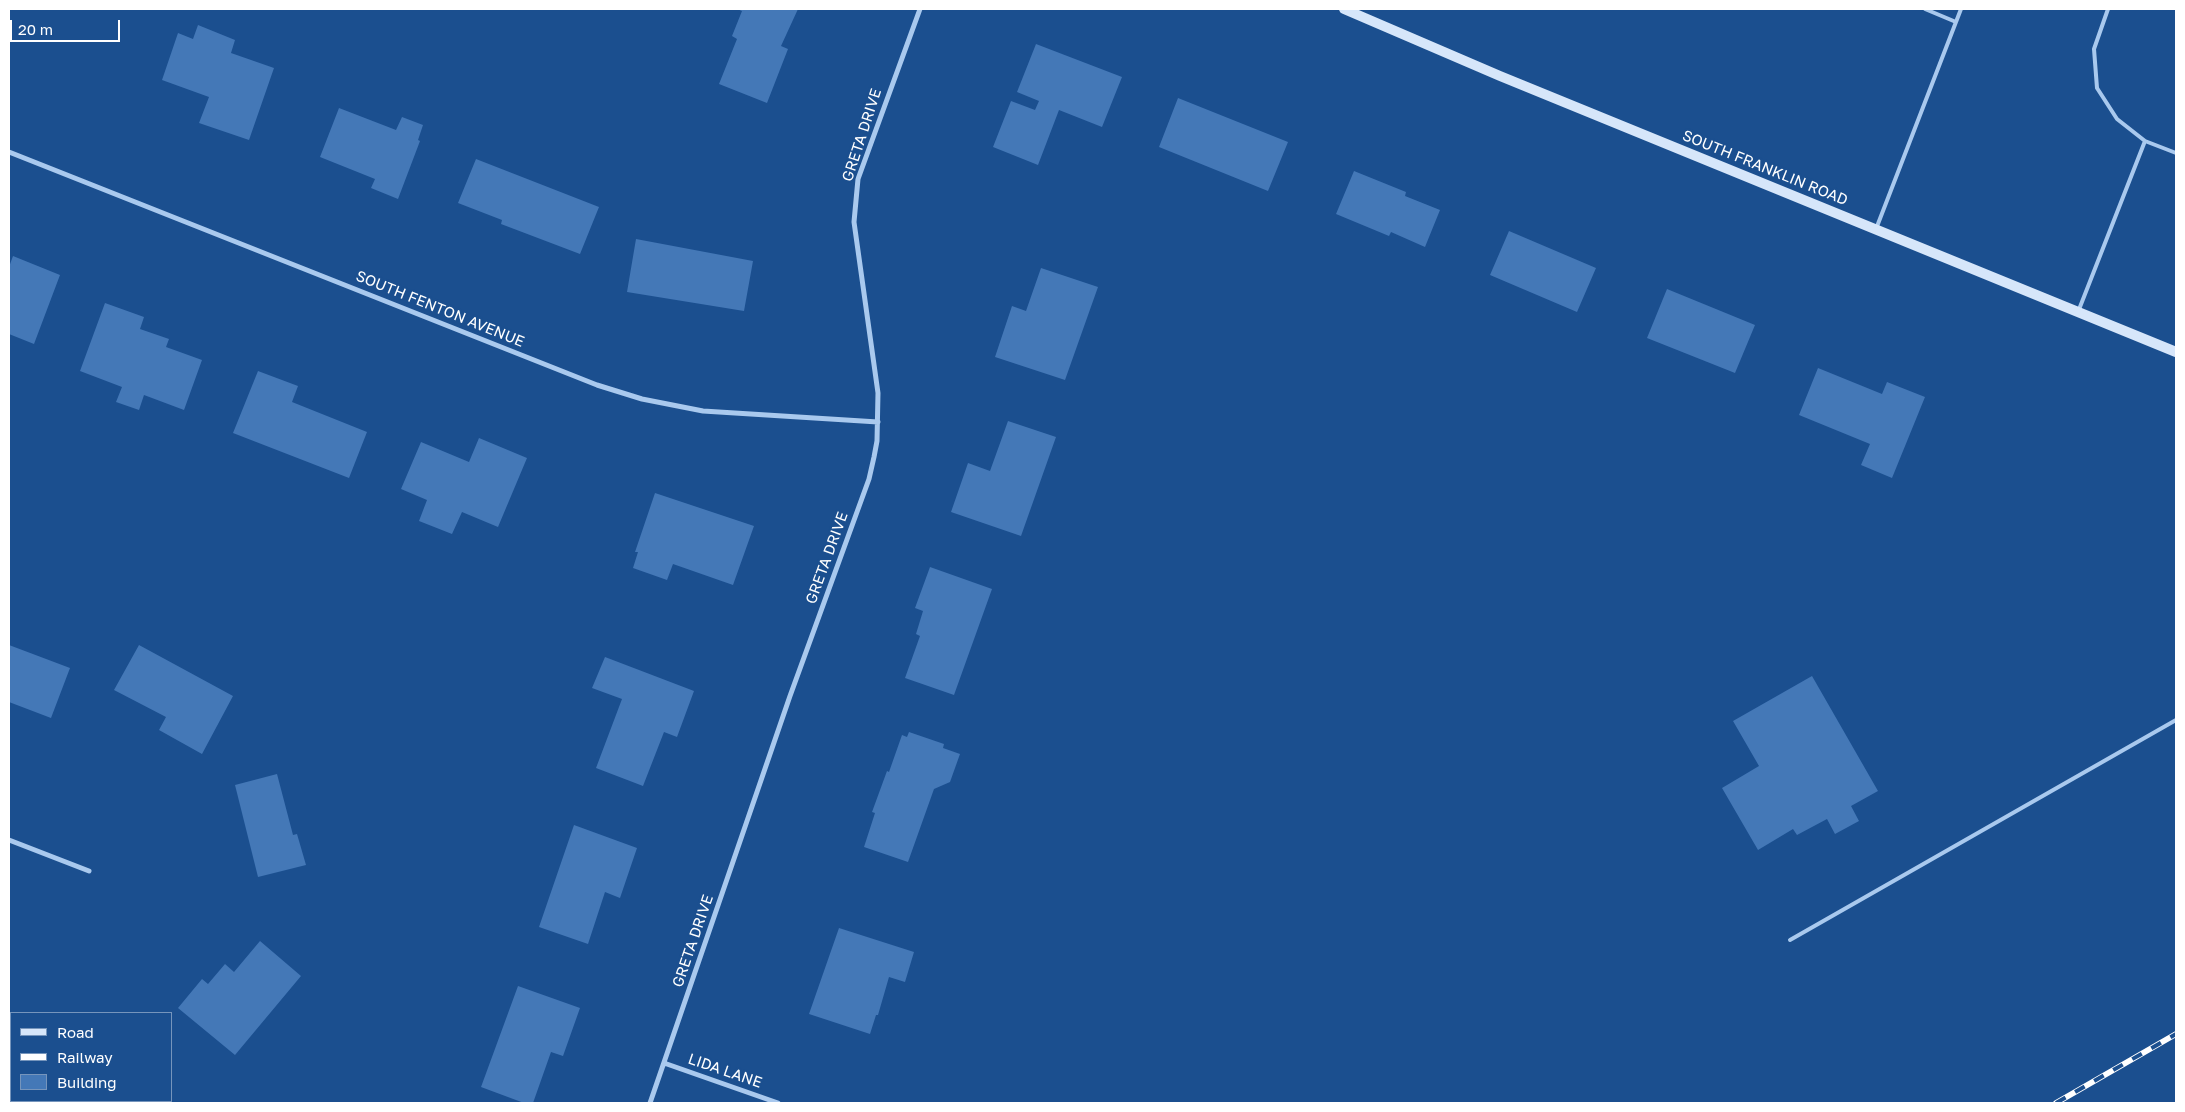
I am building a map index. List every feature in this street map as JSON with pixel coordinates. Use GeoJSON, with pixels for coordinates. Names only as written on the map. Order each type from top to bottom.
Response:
{"type":"FeatureCollection","features":[{"type":"Feature","properties":{"kind":"main road","name":"SOUTH FRANKLIN ROAD"},"geometry":{"type":"LineString","coordinates":[[1344,9],[1500,76],[2176,352]]}},
{"type":"Feature","properties":{"kind":"street","name":"GRETA DRIVE"},"geometry":{"type":"LineString","coordinates":[[650,1103],[790,696],[869,480],[877,441],[878,393],[854,222],[858,179],[920,9]]}},
{"type":"Feature","properties":{"kind":"street","name":"SOUTH FENTON AVENUE"},"geometry":{"type":"LineString","coordinates":[[9,152],[597,385],[642,399],[703,411],[878,422]]}},
{"type":"Feature","properties":{"kind":"street"},"geometry":{"type":"LineString","coordinates":[[9,840],[89,871]]}},
{"type":"Feature","properties":{"kind":"street","name":"LIDA LANE"},"geometry":{"type":"LineString","coordinates":[[664,1063],[778,1103]]}},
{"type":"Feature","properties":{"kind":"lane"},"geometry":{"type":"LineString","coordinates":[[1925,9],[1956,22]]}},
{"type":"Feature","properties":{"kind":"lane"},"geometry":{"type":"LineString","coordinates":[[1876,229],[1961,9]]}},
{"type":"Feature","properties":{"kind":"lane"},"geometry":{"type":"LineString","coordinates":[[2108,9],[2094,49],[2097,88],[2117,119],[2145,141],[2176,153]]}},
{"type":"Feature","properties":{"kind":"lane"},"geometry":{"type":"LineString","coordinates":[[2078,312],[2145,141]]}},
{"type":"Feature","properties":{"kind":"lane"},"geometry":{"type":"LineString","coordinates":[[1790,940],[2176,720]]}},
{"type":"Feature","properties":{"kind":"building"},"geometry":{"type":"Polygon","coordinates":[[[737,9],[798,9],[781,46],[788,49],[767,103],[719,84],[737,39],[732,36],[742,11],[737,9]]]}},
{"type":"Feature","properties":{"kind":"building"},"geometry":{"type":"Polygon","coordinates":[[[198,25],[235,40],[231,53],[274,68],[249,140],[199,123],[209,97],[162,80],[178,33],[193,39],[198,25]]]}},
{"type":"Feature","properties":{"kind":"building"},"geometry":{"type":"Polygon","coordinates":[[[1036,44],[1122,77],[1102,127],[1059,110],[1038,165],[993,147],[1011,101],[1035,110],[1039,101],[1017,92],[1036,44]]]}},
{"type":"Feature","properties":{"kind":"building"},"geometry":{"type":"Polygon","coordinates":[[[1178,98],[1288,142],[1268,191],[1159,147],[1178,98]]]}},
{"type":"Feature","properties":{"kind":"building"},"geometry":{"type":"Polygon","coordinates":[[[339,108],[396,130],[402,117],[423,125],[418,140],[420,141],[398,199],[371,188],[375,179],[320,157],[339,108]]]}},
{"type":"Feature","properties":{"kind":"building"},"geometry":{"type":"Polygon","coordinates":[[[476,159],[599,207],[580,254],[501,224],[502,220],[458,203],[476,159]]]}},
{"type":"Feature","properties":{"kind":"building"},"geometry":{"type":"Polygon","coordinates":[[[1354,171],[1406,192],[1405,196],[1440,210],[1425,247],[1391,232],[1389,236],[1336,214],[1354,171]]]}},
{"type":"Feature","properties":{"kind":"building"},"geometry":{"type":"Polygon","coordinates":[[[1509,231],[1596,268],[1577,312],[1490,275],[1509,231]]]}},
{"type":"Feature","properties":{"kind":"building"},"geometry":{"type":"Polygon","coordinates":[[[636,239],[753,261],[744,311],[627,292],[636,239]]]}},
{"type":"Feature","properties":{"kind":"building"},"geometry":{"type":"Polygon","coordinates":[[[13,256],[60,275],[34,344],[9,334],[9,267],[13,256]]]}},
{"type":"Feature","properties":{"kind":"building"},"geometry":{"type":"Polygon","coordinates":[[[1041,268],[1098,287],[1065,380],[995,357],[1012,306],[1026,311],[1041,268]]]}},
{"type":"Feature","properties":{"kind":"building"},"geometry":{"type":"Polygon","coordinates":[[[1667,289],[1755,325],[1735,373],[1647,338],[1667,289]]]}},
{"type":"Feature","properties":{"kind":"building"},"geometry":{"type":"Polygon","coordinates":[[[105,303],[144,317],[140,329],[169,339],[166,347],[202,360],[184,410],[144,395],[139,410],[116,402],[122,387],[80,371],[105,303]]]}},
{"type":"Feature","properties":{"kind":"building"},"geometry":{"type":"Polygon","coordinates":[[[1818,368],[1882,394],[1887,382],[1925,397],[1892,478],[1861,465],[1870,444],[1799,415],[1818,368]]]}},
{"type":"Feature","properties":{"kind":"building"},"geometry":{"type":"Polygon","coordinates":[[[258,371],[298,386],[292,402],[367,432],[349,478],[233,433],[258,371]]]}},
{"type":"Feature","properties":{"kind":"building"},"geometry":{"type":"Polygon","coordinates":[[[1008,421],[1056,437],[1021,536],[951,512],[968,463],[990,471],[1008,421]]]}},
{"type":"Feature","properties":{"kind":"building"},"geometry":{"type":"Polygon","coordinates":[[[479,438],[527,458],[498,527],[462,512],[452,534],[419,521],[427,500],[401,489],[421,442],[469,462],[479,438]]]}},
{"type":"Feature","properties":{"kind":"building"},"geometry":{"type":"Polygon","coordinates":[[[655,493],[754,526],[733,585],[673,564],[667,580],[633,568],[638,552],[635,552],[655,493]]]}},
{"type":"Feature","properties":{"kind":"building"},"geometry":{"type":"Polygon","coordinates":[[[930,567],[992,589],[954,695],[905,678],[920,636],[916,634],[923,611],[915,608],[930,567]]]}},
{"type":"Feature","properties":{"kind":"building"},"geometry":{"type":"Polygon","coordinates":[[[9,645],[70,668],[51,718],[9,702],[9,645]]]}},
{"type":"Feature","properties":{"kind":"building"},"geometry":{"type":"Polygon","coordinates":[[[139,645],[233,696],[202,754],[159,730],[166,717],[114,690],[139,645]]]}},
{"type":"Feature","properties":{"kind":"building"},"geometry":{"type":"Polygon","coordinates":[[[605,657],[694,691],[677,737],[664,732],[643,786],[596,768],[622,699],[592,688],[605,657]]]}},
{"type":"Feature","properties":{"kind":"building"},"geometry":{"type":"Polygon","coordinates":[[[1812,676],[1878,791],[1851,806],[1859,821],[1835,834],[1827,819],[1797,835],[1793,829],[1758,850],[1722,788],[1759,766],[1733,721],[1812,676]]]}},
{"type":"Feature","properties":{"kind":"building"},"geometry":{"type":"Polygon","coordinates":[[[909,732],[944,744],[943,748],[960,754],[950,782],[934,789],[908,862],[864,847],[875,813],[872,812],[887,771],[889,772],[902,735],[907,737],[909,732]]]}},
{"type":"Feature","properties":{"kind":"building"},"geometry":{"type":"Polygon","coordinates":[[[277,774],[293,835],[297,834],[306,865],[258,877],[235,785],[277,774]]]}},
{"type":"Feature","properties":{"kind":"building"},"geometry":{"type":"Polygon","coordinates":[[[574,825],[637,848],[620,898],[605,892],[588,944],[539,927],[574,825]]]}},
{"type":"Feature","properties":{"kind":"building"},"geometry":{"type":"Polygon","coordinates":[[[839,928],[914,952],[905,982],[889,977],[878,1015],[876,1015],[870,1034],[809,1014],[839,928]]]}},
{"type":"Feature","properties":{"kind":"building"},"geometry":{"type":"Polygon","coordinates":[[[260,941],[301,976],[235,1055],[178,1008],[202,979],[208,984],[225,964],[234,972],[260,941]]]}},
{"type":"Feature","properties":{"kind":"building"},"geometry":{"type":"Polygon","coordinates":[[[518,986],[580,1008],[563,1056],[551,1052],[533,1103],[524,1103],[481,1087],[518,986]]]}},
{"type":"Feature","properties":{"kind":"railway"},"geometry":{"type":"LineString","coordinates":[[2056,1103],[2176,1034]]}}]}
